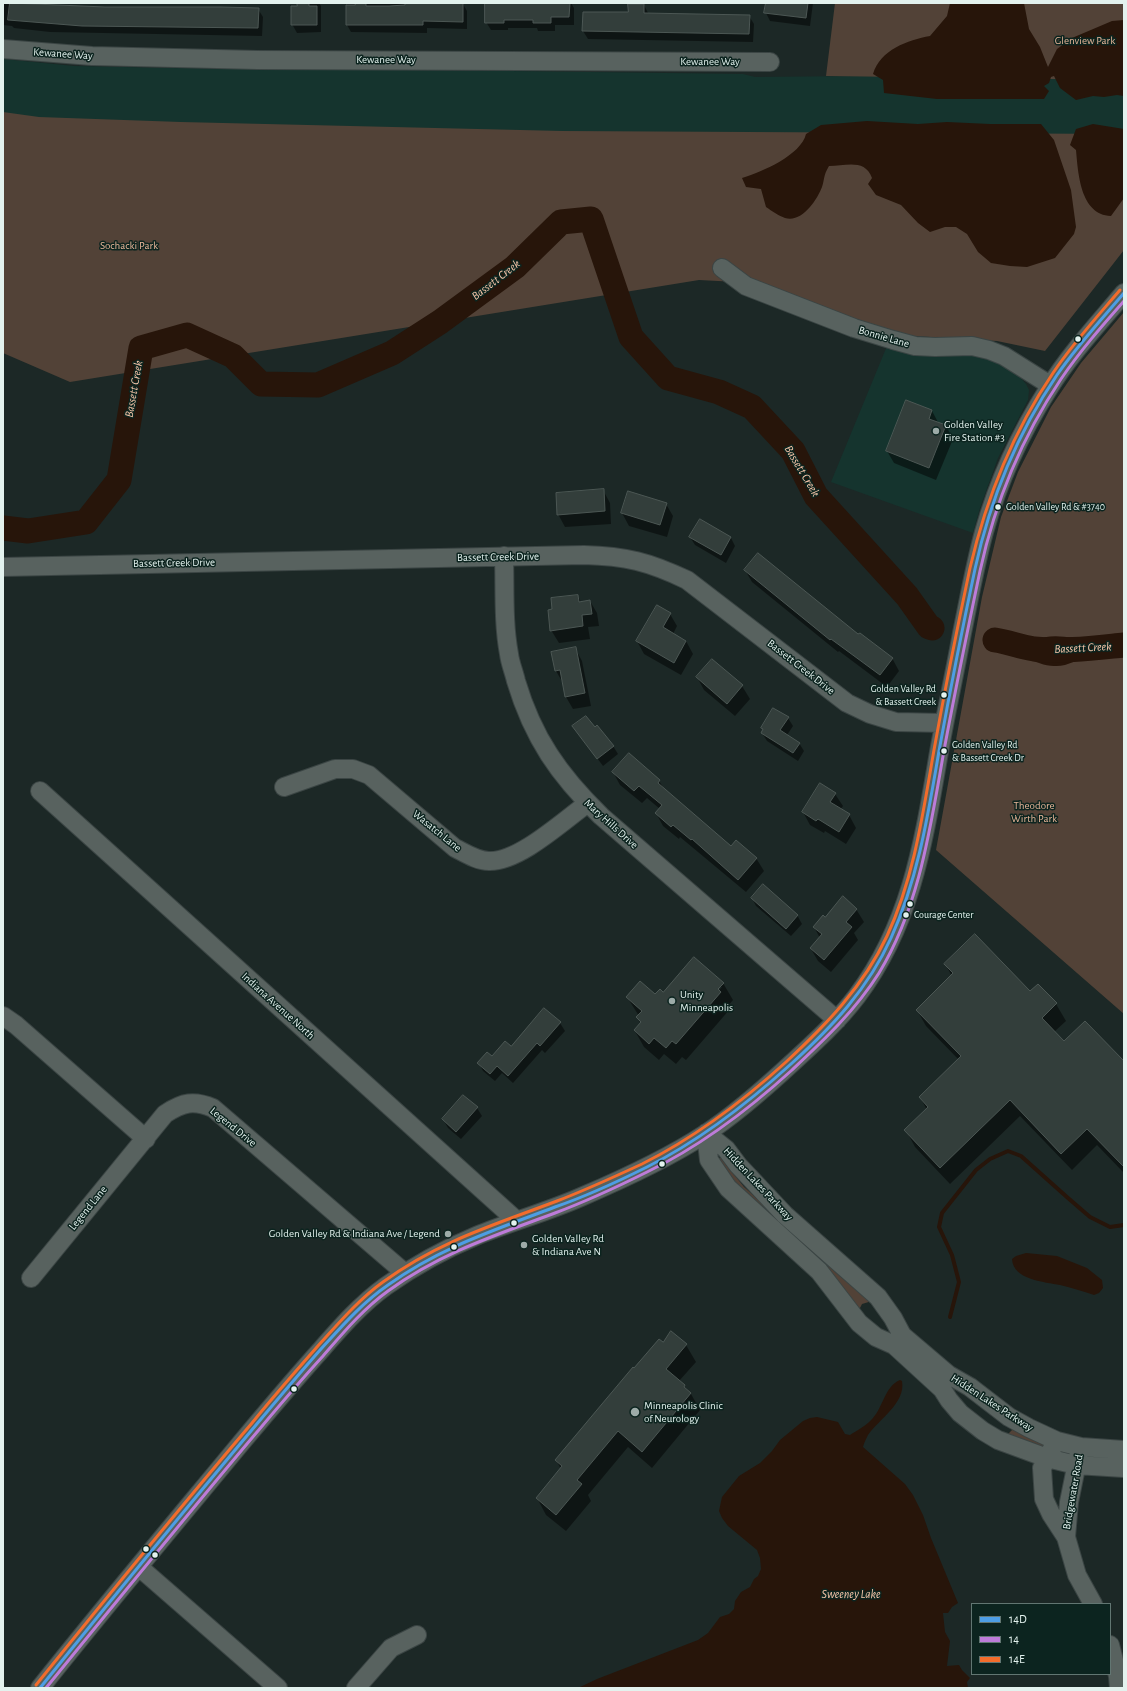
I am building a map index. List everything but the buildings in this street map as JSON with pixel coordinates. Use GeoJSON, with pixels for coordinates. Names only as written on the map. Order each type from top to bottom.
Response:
{"type":"FeatureCollection","features":[{"type":"Feature","properties":{"kind":"street","name":"Kewanee Way"},"geometry":{"type":"LineString","coordinates":[[3,49],[92,56],[258,60],[770,62]]}},
{"type":"Feature","properties":{"kind":"street","name":"Bonnie Lane"},"geometry":{"type":"LineString","coordinates":[[722,268],[746,286],[874,334],[915,346],[972,346],[989,350],[1004,356],[1050,385]]}},
{"type":"Feature","properties":{"kind":"street"},"geometry":{"type":"LineString","coordinates":[[40,1688],[269,1409],[346,1321],[368,1300],[405,1273],[452,1247],[473,1237],[578,1198],[680,1149],[706,1133],[741,1107],[784,1071],[837,1020],[858,996],[894,937],[907,903],[924,837],[944,723],[984,530],[1003,477],[1028,424],[1050,385],[1091,332],[1124,294]]}},
{"type":"Feature","properties":{"kind":"street","name":"Bassett Creek Drive"},"geometry":{"type":"LineString","coordinates":[[3,566],[504,556],[606,556],[634,559],[661,568],[687,580],[847,703],[870,714],[896,722],[944,723]]}},
{"type":"Feature","properties":{"kind":"street","name":"Mary Hills Drive"},"geometry":{"type":"LineString","coordinates":[[504,556],[505,618],[509,655],[519,691],[533,726],[552,760],[574,790],[588,803],[708,910],[837,1020]]}},
{"type":"Feature","properties":{"kind":"street","name":"Wasatch Lane"},"geometry":{"type":"LineString","coordinates":[[284,787],[335,769],[353,769],[369,775],[383,785],[455,848],[471,856],[488,861],[507,859],[523,851],[588,803]]}},
{"type":"Feature","properties":{"kind":"street","name":"Indiana Avenue North"},"geometry":{"type":"LineString","coordinates":[[40,791],[517,1221]]}},
{"type":"Feature","properties":{"kind":"street"},"geometry":{"type":"LineString","coordinates":[[3,1016],[16,1025],[146,1138]]}},
{"type":"Feature","properties":{"kind":"street","name":"Legend Drive"},"geometry":{"type":"LineString","coordinates":[[146,1138],[165,1114],[176,1107],[187,1104],[201,1103],[213,1108],[405,1273]]}},
{"type":"Feature","properties":{"kind":"street","name":"Hidden Lakes Parkway"},"geometry":{"type":"LineString","coordinates":[[706,1133],[726,1149],[738,1166],[785,1215],[878,1297],[893,1318],[902,1336],[948,1376],[970,1387],[1009,1417],[1057,1441],[1081,1447],[1124,1450]]}},
{"type":"Feature","properties":{"kind":"street","name":"Hidden Lakes Parkway"},"geometry":{"type":"LineString","coordinates":[[706,1133],[709,1160],[728,1188],[819,1271],[859,1323],[876,1337],[894,1345],[942,1389],[960,1413],[998,1440],[1047,1458],[1076,1465],[1124,1468]]}},
{"type":"Feature","properties":{"kind":"street","name":"Legend Lane"},"geometry":{"type":"LineString","coordinates":[[31,1278],[146,1138]]}},
{"type":"Feature","properties":{"kind":"street","name":"Bridgewater Road"},"geometry":{"type":"LineString","coordinates":[[1057,1441],[1042,1468],[1044,1499],[1051,1514],[1066,1537],[1077,1575],[1092,1603]]}},
{"type":"Feature","properties":{"kind":"street","name":"Bridgewater Road"},"geometry":{"type":"LineString","coordinates":[[1066,1537],[1069,1502],[1081,1447]]}},
{"type":"Feature","properties":{"kind":"street"},"geometry":{"type":"LineString","coordinates":[[138,1567],[278,1688]]}},
{"type":"Feature","properties":{"kind":"street"},"geometry":{"type":"LineString","coordinates":[[356,1688],[391,1648],[417,1635]]}},
{"type":"Feature","properties":{"kind":"street"},"geometry":{"type":"LineString","coordinates":[[1111,1649],[1118,1676],[1119,1688]]}},
{"type":"Feature","properties":{"kind":"shaded area"},"geometry":{"type":"Polygon","coordinates":[[[3,59],[74,66],[174,68],[743,74],[755,77],[860,76],[1124,80],[1124,144],[3,126],[3,59]]]}},
{"type":"Feature","properties":{"kind":"shaded area"},"geometry":{"type":"Polygon","coordinates":[[[887,346],[958,352],[994,358],[1019,376],[1029,390],[1028,400],[998,458],[980,508],[973,533],[831,482],[887,346]]]}},
{"type":"Feature","properties":{"kind":"green space","name":"Glenview Park"},"geometry":{"type":"Polygon","coordinates":[[[835,3],[1124,3],[1124,80],[826,76],[835,3]]]}},
{"type":"Feature","properties":{"kind":"green space","name":"Sochacki Park"},"geometry":{"type":"Polygon","coordinates":[[[3,112],[39,117],[181,122],[563,131],[1124,134],[1124,250],[1045,351],[997,341],[897,335],[756,283],[699,280],[70,382],[3,353],[3,112]]]}},
{"type":"Feature","properties":{"kind":"green space","name":"Theodore Wirth Park"},"geometry":{"type":"Polygon","coordinates":[[[1124,312],[1124,1014],[936,850],[982,597],[1001,517],[1018,472],[1051,407],[1081,363],[1124,312]]]}},
{"type":"Feature","properties":{"kind":"green space"},"geometry":{"type":"Polygon","coordinates":[[[721,1158],[744,1187],[872,1301],[862,1304],[859,1310],[737,1192],[717,1159],[721,1158]]]}},
{"type":"Feature","properties":{"kind":"green space"},"geometry":{"type":"Polygon","coordinates":[[[1013,1429],[1045,1445],[1043,1448],[1006,1436],[1013,1429]]]}},
{"type":"Feature","properties":{"kind":"water"},"geometry":{"type":"Polygon","coordinates":[[[950,3],[1024,3],[1029,29],[1040,47],[1048,67],[1057,49],[1072,38],[1112,21],[1124,20],[1124,96],[1093,96],[1076,100],[1060,88],[1054,76],[1051,77],[1049,83],[1044,86],[1049,91],[1044,99],[937,99],[884,93],[883,80],[873,74],[882,58],[888,52],[904,43],[930,36],[947,16],[950,3]]]}},
{"type":"Feature","properties":{"kind":"water"},"geometry":{"type":"Polygon","coordinates":[[[867,121],[918,124],[947,122],[1041,124],[1054,140],[1071,190],[1076,227],[1074,234],[1055,258],[1027,267],[1010,266],[991,263],[978,252],[967,234],[956,227],[945,227],[930,232],[918,223],[901,205],[876,195],[868,184],[872,178],[869,172],[860,165],[829,166],[822,187],[813,204],[803,214],[791,219],[785,218],[766,207],[761,189],[746,187],[742,178],[760,172],[789,156],[803,142],[806,134],[821,125],[867,121]]]}},
{"type":"Feature","properties":{"kind":"water"},"geometry":{"type":"Polygon","coordinates":[[[1093,124],[1124,129],[1124,198],[1111,216],[1101,214],[1093,208],[1087,200],[1080,180],[1076,150],[1070,145],[1076,129],[1093,124]]]}},
{"type":"Feature","properties":{"kind":"water"},"geometry":{"type":"Polygon","coordinates":[[[996,635],[1014,635],[1034,641],[1041,638],[1054,636],[1089,640],[1090,655],[1059,666],[1047,665],[1009,650],[994,646],[996,635]]]}},
{"type":"Feature","properties":{"kind":"water"},"geometry":{"type":"Polygon","coordinates":[[[1124,638],[1124,653],[1118,651],[1097,653],[1096,644],[1115,642],[1124,638]]]}},
{"type":"Feature","properties":{"kind":"water"},"geometry":{"type":"Polygon","coordinates":[[[1026,1253],[1057,1256],[1087,1268],[1102,1280],[1103,1288],[1099,1293],[1094,1295],[1024,1276],[1018,1272],[1012,1259],[1026,1253]]]}},
{"type":"Feature","properties":{"kind":"water","name":"Sweeney Lake"},"geometry":{"type":"Polygon","coordinates":[[[900,1380],[902,1381],[902,1389],[896,1404],[868,1435],[863,1447],[905,1484],[913,1495],[923,1515],[958,1603],[952,1607],[948,1613],[943,1613],[945,1632],[950,1641],[947,1666],[959,1665],[970,1678],[967,1682],[968,1688],[578,1688],[597,1679],[698,1640],[708,1633],[720,1617],[729,1614],[734,1609],[735,1601],[741,1592],[750,1587],[761,1569],[760,1558],[757,1550],[728,1526],[722,1518],[719,1511],[722,1497],[739,1476],[760,1463],[780,1440],[803,1421],[817,1417],[838,1422],[845,1434],[850,1435],[873,1418],[891,1387],[900,1380]]]}},
{"type":"Feature","properties":{"kind":"waterway","name":"Bassett Creek"},"geometry":{"type":"LineString","coordinates":[[3,528],[28,531],[86,522],[119,480],[141,348],[187,335],[233,356],[261,384],[318,385],[392,353],[440,322],[515,267],[561,222],[591,219],[631,337],[668,378],[719,392],[752,407],[793,451],[816,496],[907,596],[929,627],[932,628]]}},
{"type":"Feature","properties":{"kind":"waterway","name":"Bassett Creek"},"geometry":{"type":"LineString","coordinates":[[995,640],[1045,650],[1124,645]]}},
{"type":"Feature","properties":{"kind":"waterway"},"geometry":{"type":"LineString","coordinates":[[950,1317],[959,1282],[952,1255],[939,1227],[942,1213],[976,1170],[990,1159],[1008,1151],[1021,1156],[1090,1217],[1110,1227],[1124,1225]]}},
{"type":"Feature","properties":{"kind":"transit line","name":"14E"},"geometry":{"type":"LineString","coordinates":[[36,1685],[143,1553],[276,1394],[341,1321],[374,1289],[425,1255],[467,1235],[589,1188],[662,1154],[718,1118],[753,1091],[815,1034],[855,989],[867,972],[887,936],[911,868],[942,704],[970,568],[984,517],[1002,467],[1025,419],[1053,373],[1085,330],[1120,290]]}},
{"type":"Feature","properties":{"kind":"transit line","name":"14D"},"geometry":{"type":"LineString","coordinates":[[40,1688],[174,1523],[313,1358],[370,1299],[408,1272],[448,1250],[469,1240],[602,1188],[647,1167],[686,1145],[723,1120],[774,1079],[821,1036],[860,991],[882,957],[891,938],[915,870],[926,823],[975,569],[981,543],[997,493],[1017,444],[1043,397],[1057,375],[1089,333],[1124,293]]}},
{"type":"Feature","properties":{"kind":"transit line","name":"14"},"geometry":{"type":"LineString","coordinates":[[46,1688],[177,1527],[281,1403],[346,1330],[379,1298],[408,1278],[448,1255],[490,1237],[590,1199],[647,1172],[686,1151],[723,1127],[758,1100],[827,1036],[860,1000],[879,973],[893,947],[915,891],[929,833],[953,701],[980,571],[986,545],[1002,495],[1022,447],[1047,401],[1061,379],[1099,329],[1124,301]]}},
{"type":"Feature","properties":{"kind":"place","name":"Golden Valley Fire Station #3"},"geometry":{"type":"Point","coordinates":[936,431]}},
{"type":"Feature","properties":{"kind":"place","name":"Golden Valley Rd & #3740"},"geometry":{"type":"Point","coordinates":[998,507]}},
{"type":"Feature","properties":{"kind":"place","name":"Golden Valley Rd & Bassett Creek"},"geometry":{"type":"Point","coordinates":[944,695]}},
{"type":"Feature","properties":{"kind":"place","name":"Golden Valley Rd & Bassett Creek Dr"},"geometry":{"type":"Point","coordinates":[944,751]}},
{"type":"Feature","properties":{"kind":"place","name":"Courage Center"},"geometry":{"type":"Point","coordinates":[906,915]}},
{"type":"Feature","properties":{"kind":"place","name":"Unity Minneapolis"},"geometry":{"type":"Point","coordinates":[672,1001]}},
{"type":"Feature","properties":{"kind":"place","name":"Golden Valley Rd & Indiana Ave / Legend"},"geometry":{"type":"Point","coordinates":[448,1234]}},
{"type":"Feature","properties":{"kind":"place","name":"Golden Valley Rd & Indiana Ave N"},"geometry":{"type":"Point","coordinates":[524,1245]}},
{"type":"Feature","properties":{"kind":"place","name":"Minneapolis Clinic of Neurology"},"geometry":{"type":"Point","coordinates":[635,1412]}}]}
